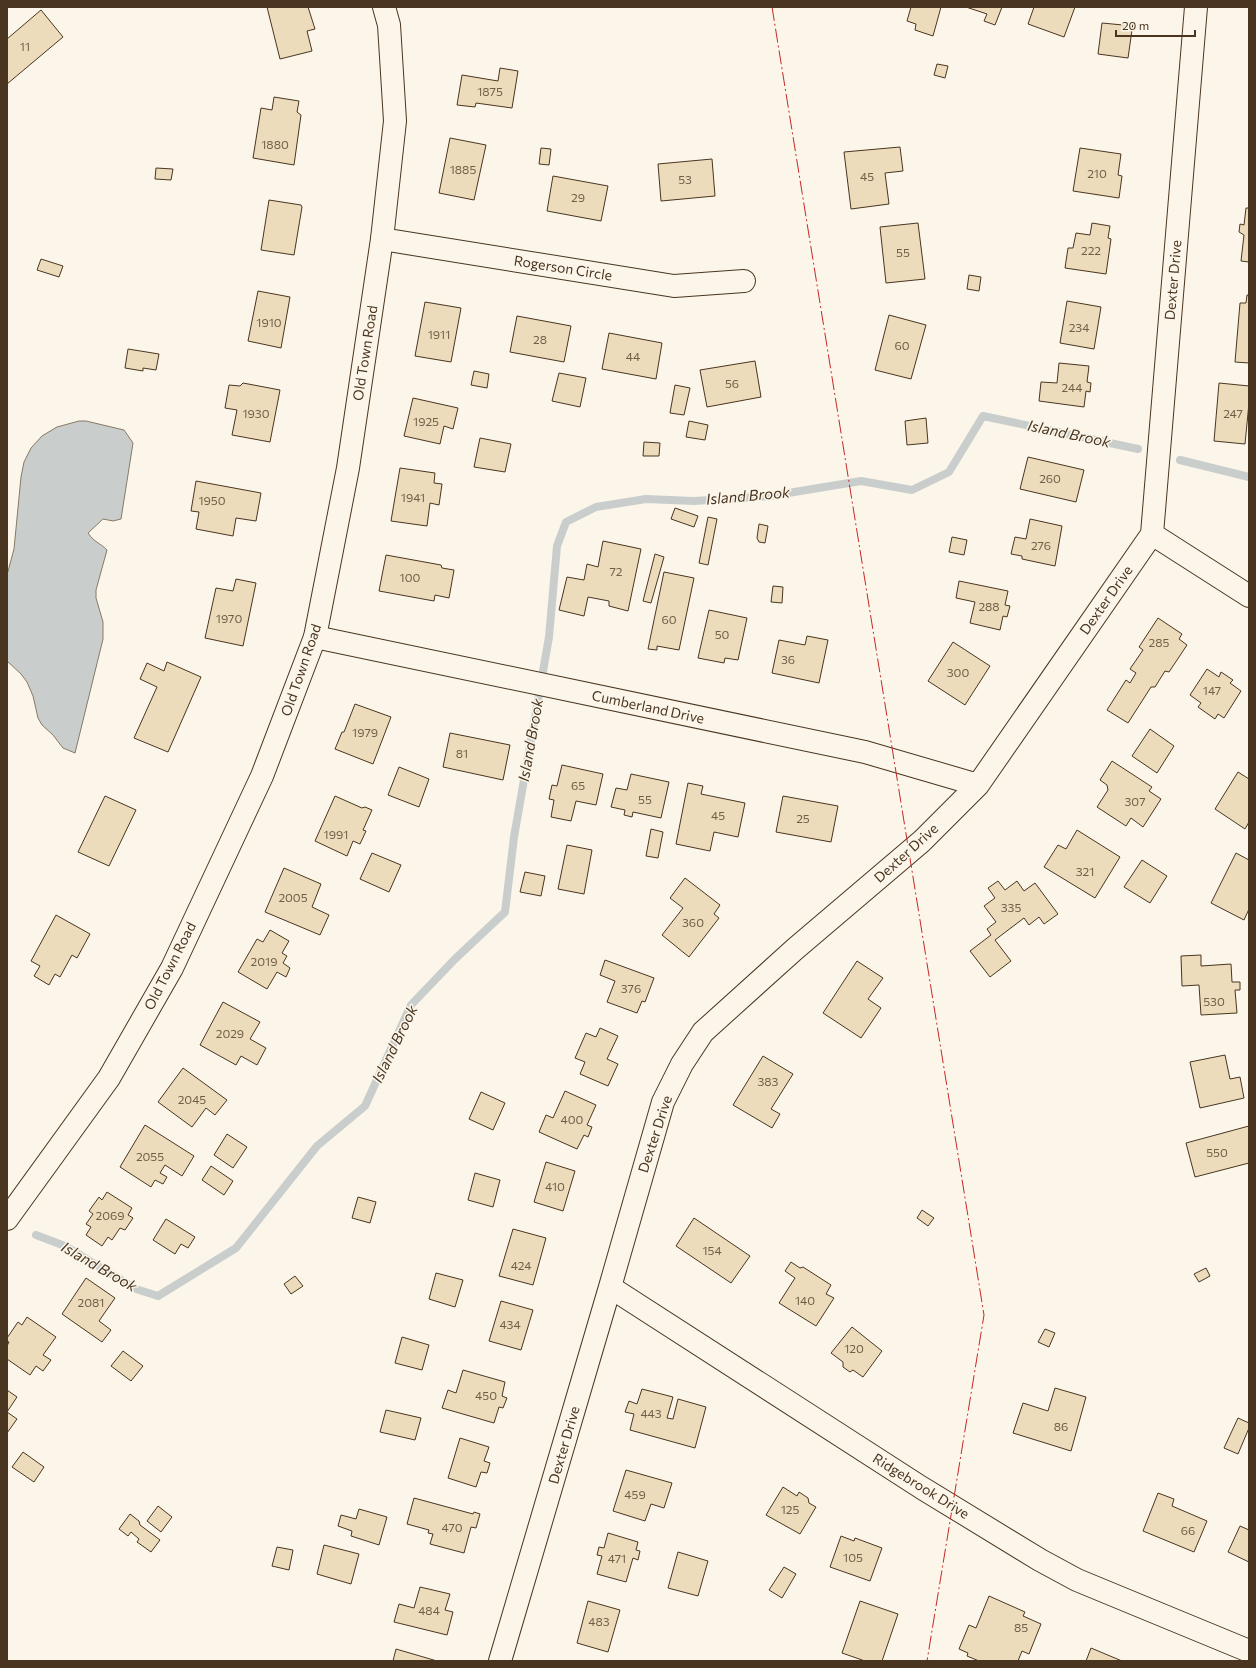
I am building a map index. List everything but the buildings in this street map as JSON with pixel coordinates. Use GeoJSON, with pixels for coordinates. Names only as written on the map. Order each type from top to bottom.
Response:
{"type":"FeatureCollection","features":[{"type":"Feature","properties":{"kind":"street","name":"Old Town Road"},"geometry":{"type":"LineString","coordinates":[[7,1219],[109,1078],[172,968],[262,776],[315,637],[348,468],[382,239],[396,121],[389,25],[384,7]]}},
{"type":"Feature","properties":{"kind":"street","name":"Dexter Drive"},"geometry":{"type":"LineString","coordinates":[[500,1661],[610,1287],[662,1102],[682,1064],[703,1032],[795,949],[922,841],[978,785],[1152,534],[1196,7]]}},
{"type":"Feature","properties":{"kind":"street","name":"Rogerson Circle"},"geometry":{"type":"LineString","coordinates":[[382,239],[674,286],[744,282]]}},
{"type":"Feature","properties":{"kind":"street"},"geometry":{"type":"LineString","coordinates":[[1152,534],[1249,596]]}},
{"type":"Feature","properties":{"kind":"street","name":"Cumberland Drive"},"geometry":{"type":"LineString","coordinates":[[315,637],[865,752],[978,785]]}},
{"type":"Feature","properties":{"kind":"street","name":"Ridgebrook Drive"},"geometry":{"type":"LineString","coordinates":[[610,1287],[922,1488],[1040,1560],[1077,1580],[1249,1651]]}},
{"type":"Feature","properties":{"kind":"shaded area"},"geometry":{"type":"Polygon","coordinates":[[[79,421],[86,421],[124,430],[133,443],[121,519],[113,521],[103,519],[88,533],[107,550],[96,590],[96,598],[103,622],[103,639],[75,753],[63,748],[53,735],[42,725],[38,718],[33,696],[27,682],[7,661],[7,575],[14,549],[21,477],[24,462],[31,448],[42,436],[57,427],[79,421]]]}},
{"type":"Feature","properties":{"kind":"waterway","name":"Island Brook"},"geometry":{"type":"LineString","coordinates":[[36,1235],[65,1246],[136,1289],[158,1296],[236,1248],[317,1146],[365,1106],[411,1005],[455,959],[505,912],[514,837],[549,637],[557,546],[566,522],[596,507],[646,499],[694,501],[770,496],[861,481],[912,490],[949,472],[983,416],[1138,449]]}},
{"type":"Feature","properties":{"kind":"waterway","name":"Island Brook"},"geometry":{"type":"LineString","coordinates":[[1180,460],[1249,477]]}},
{"type":"Feature","properties":{"kind":"power"},"geometry":{"type":"LineString","coordinates":[[772,7],[984,1315],[927,1661]]}}]}
